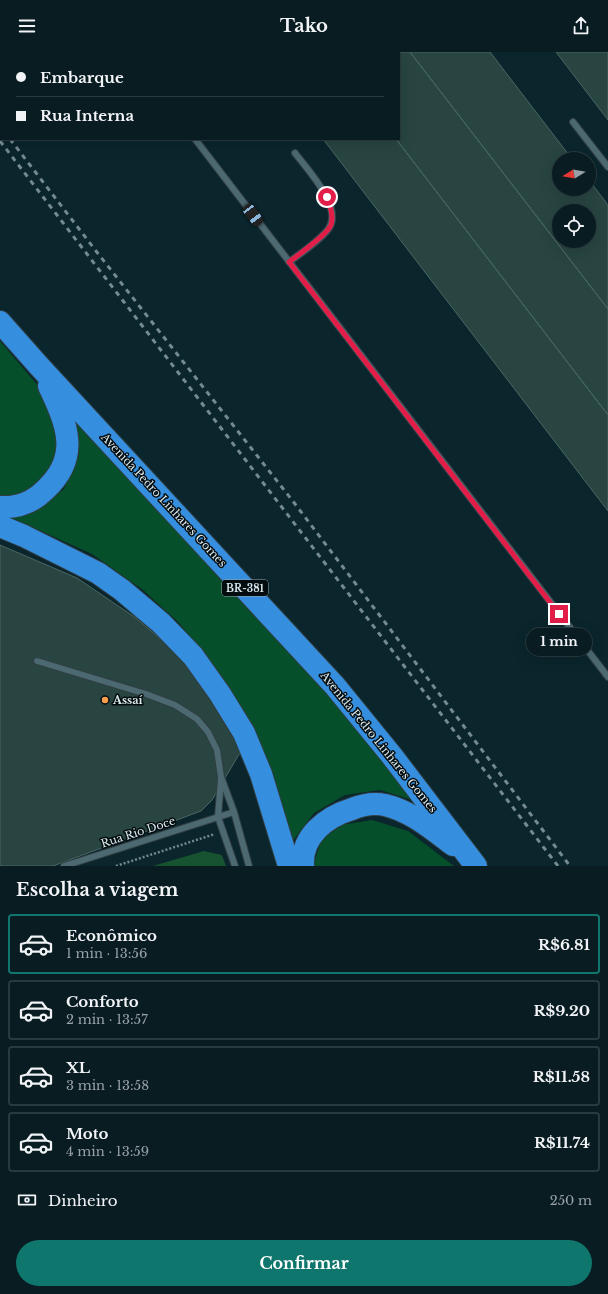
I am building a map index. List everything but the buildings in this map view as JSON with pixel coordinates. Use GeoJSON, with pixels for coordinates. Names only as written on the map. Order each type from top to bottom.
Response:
{"type":"FeatureCollection","features":[{"type":"Feature","properties":{"kind":"highway","name":"Avenida Pedro Linhares Gomes"},"geometry":{"type":"LineString","coordinates":[[0,322],[335,686],[419,790],[473,861]]}},
{"type":"Feature","properties":{"kind":"highway"},"geometry":{"type":"LineString","coordinates":[[0,507],[20,505],[37,498],[53,484],[63,469],[68,451],[67,434],[60,409],[39,366]]}},
{"type":"Feature","properties":{"kind":"highway"},"geometry":{"type":"LineString","coordinates":[[0,526],[24,536],[98,573],[122,590],[161,623],[193,656],[220,694],[244,733],[261,774],[289,866]]}},
{"type":"Feature","properties":{"kind":"highway"},"geometry":{"type":"LineString","coordinates":[[303,866],[308,840],[321,824],[339,813],[362,805],[384,805],[404,812],[473,861]]}},
{"type":"Feature","properties":{"kind":"lane"},"geometry":{"type":"LineString","coordinates":[[573,122],[608,167]]}},
{"type":"Feature","properties":{"kind":"lane"},"geometry":{"type":"LineString","coordinates":[[196,140],[608,677]]}},
{"type":"Feature","properties":{"kind":"lane"},"geometry":{"type":"LineString","coordinates":[[200,145],[203,140]]}},
{"type":"Feature","properties":{"kind":"lane"},"geometry":{"type":"LineString","coordinates":[[289,262],[326,233],[330,226],[332,213],[327,197],[295,153]]}},
{"type":"Feature","properties":{"kind":"lane"},"geometry":{"type":"LineString","coordinates":[[37,662],[146,694],[175,705],[197,719],[208,732],[217,750],[221,777],[234,812],[249,866]]}},
{"type":"Feature","properties":{"kind":"lane"},"geometry":{"type":"LineString","coordinates":[[221,777],[218,817],[235,866]]}},
{"type":"Feature","properties":{"kind":"lane","name":"Rua Rio Doce"},"geometry":{"type":"LineString","coordinates":[[64,866],[234,812]]}},
{"type":"Feature","properties":{"kind":"path"},"geometry":{"type":"LineString","coordinates":[[116,866],[223,831]]}},
{"type":"Feature","properties":{"kind":"green space"},"geometry":{"type":"Polygon","coordinates":[[[0,341],[40,388],[55,418],[60,465],[26,495],[0,497],[0,341]]]}},
{"type":"Feature","properties":{"kind":"green space"},"geometry":{"type":"Polygon","coordinates":[[[68,408],[429,805],[380,790],[345,795],[314,813],[292,842],[273,773],[246,714],[216,668],[177,621],[143,590],[92,554],[10,517],[38,509],[64,489],[76,461],[68,408]]]}},
{"type":"Feature","properties":{"kind":"green space"},"geometry":{"type":"Polygon","coordinates":[[[372,820],[408,831],[454,866],[313,866],[321,841],[341,825],[372,820]]]}},
{"type":"Feature","properties":{"kind":"green space"},"geometry":{"type":"Polygon","coordinates":[[[204,851],[222,855],[226,866],[153,866],[204,851]]]}},
{"type":"Feature","properties":{"kind":"railway"},"geometry":{"type":"LineString","coordinates":[[11,140],[292,500],[570,866]]}},
{"type":"Feature","properties":{"kind":"railway"},"geometry":{"type":"LineString","coordinates":[[0,141],[558,866]]}},
{"type":"Feature","properties":{"kind":"place","name":"Assaí"},"geometry":{"type":"Point","coordinates":[105,700]}},
{"type":"Feature","properties":{"kind":"route"},"geometry":{"type":"LineString","coordinates":[[327,197],[332,213],[330,226],[326,233],[289,262],[559,614]]}}]}
